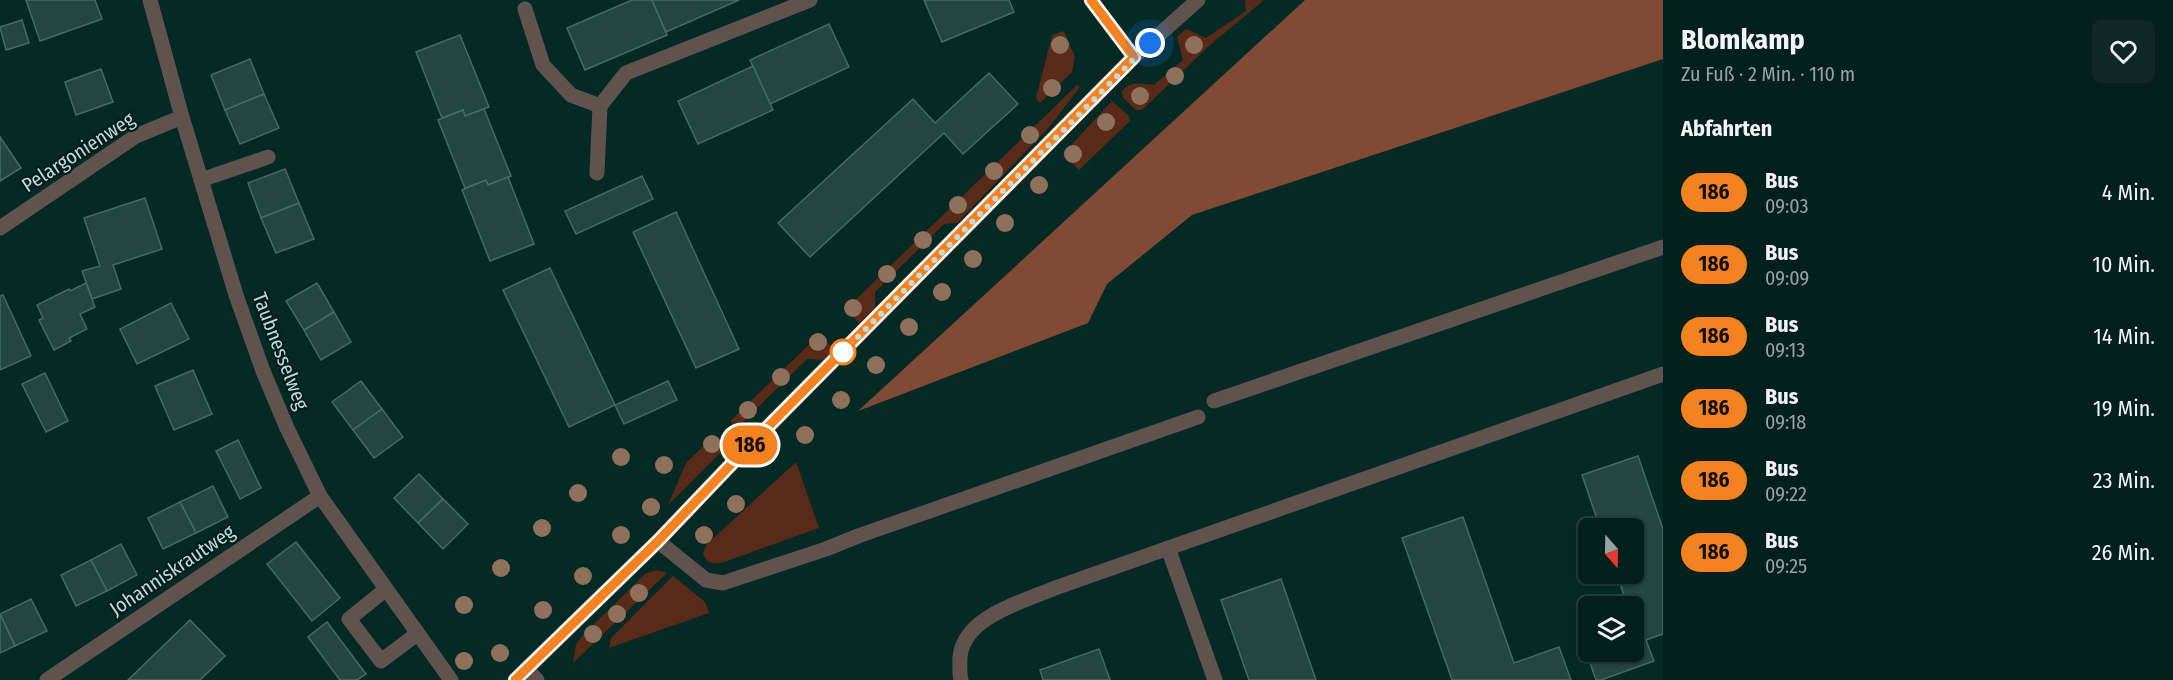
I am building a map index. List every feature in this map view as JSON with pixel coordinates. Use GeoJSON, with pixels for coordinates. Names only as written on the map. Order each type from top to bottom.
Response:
{"type":"FeatureCollection","features":[{"type":"Feature","properties":{"kind":"street","name":"Taubnesselweg"},"geometry":{"type":"LineString","coordinates":[[150,0],[201,180],[236,295],[263,372],[320,496],[451,680]]}},
{"type":"Feature","properties":{"kind":"street"},"geometry":{"type":"LineString","coordinates":[[597,173],[600,106],[626,73],[810,0]]}},
{"type":"Feature","properties":{"kind":"street"},"geometry":{"type":"LineString","coordinates":[[1091,0],[1134,57]]}},
{"type":"Feature","properties":{"kind":"street"},"geometry":{"type":"LineString","coordinates":[[515,680],[532,674],[749,446],[1134,57],[1198,0]]}},
{"type":"Feature","properties":{"kind":"street"},"geometry":{"type":"LineString","coordinates":[[525,9],[543,65],[571,95],[600,106]]}},
{"type":"Feature","properties":{"kind":"street","name":"Pelargonienweg"},"geometry":{"type":"LineString","coordinates":[[0,228],[136,136],[182,117]]}},
{"type":"Feature","properties":{"kind":"street"},"geometry":{"type":"LineString","coordinates":[[201,180],[268,157]]}},
{"type":"Feature","properties":{"kind":"street"},"geometry":{"type":"LineString","coordinates":[[1214,400],[1663,247]]}},
{"type":"Feature","properties":{"kind":"street"},"geometry":{"type":"LineString","coordinates":[[960,676],[961,648],[971,629],[990,616],[1055,588],[1663,374]]}},
{"type":"Feature","properties":{"kind":"street"},"geometry":{"type":"LineString","coordinates":[[658,541],[706,580],[723,583],[826,549],[1198,417]]}},
{"type":"Feature","properties":{"kind":"street","name":"Johanniskrautweg"},"geometry":{"type":"LineString","coordinates":[[47,680],[320,496]]}},
{"type":"Feature","properties":{"kind":"street"},"geometry":{"type":"LineString","coordinates":[[1168,548],[1215,680]]}},
{"type":"Feature","properties":{"kind":"street"},"geometry":{"type":"LineString","coordinates":[[385,590],[350,619],[381,662],[417,634]]}},
{"type":"Feature","properties":{"kind":"shaded area"},"geometry":{"type":"Polygon","coordinates":[[[1245,0],[1264,0],[1210,45],[1142,110],[1136,110],[1123,98],[1122,91],[1129,85],[1154,85],[1183,60],[1177,37],[1186,29],[1206,38],[1246,11],[1245,0]]]}},
{"type":"Feature","properties":{"kind":"shaded area"},"geometry":{"type":"Polygon","coordinates":[[[1305,0],[1663,0],[1663,59],[1192,215],[1107,284],[1088,323],[858,411],[1305,0]]]}},
{"type":"Feature","properties":{"kind":"shaded area"},"geometry":{"type":"Polygon","coordinates":[[[1064,31],[1075,57],[1072,72],[1040,103],[1036,98],[1052,35],[1064,31]]]}},
{"type":"Feature","properties":{"kind":"shaded area"},"geometry":{"type":"Polygon","coordinates":[[[1077,85],[1080,87],[1050,126],[957,223],[944,224],[875,292],[875,308],[859,323],[846,309],[1077,85]]]}},
{"type":"Feature","properties":{"kind":"shaded area"},"geometry":{"type":"Polygon","coordinates":[[[1112,101],[1129,116],[1130,121],[1079,170],[1063,154],[1112,101]]]}},
{"type":"Feature","properties":{"kind":"shaded area"},"geometry":{"type":"Polygon","coordinates":[[[819,335],[834,349],[823,360],[807,359],[737,428],[730,421],[819,335]]]}},
{"type":"Feature","properties":{"kind":"shaded area"},"geometry":{"type":"Polygon","coordinates":[[[711,439],[722,451],[668,505],[686,463],[711,439]]]}},
{"type":"Feature","properties":{"kind":"shaded area"},"geometry":{"type":"Polygon","coordinates":[[[796,462],[819,528],[721,563],[708,561],[703,553],[706,545],[796,462]]]}},
{"type":"Feature","properties":{"kind":"shaded area"},"geometry":{"type":"Polygon","coordinates":[[[656,570],[667,573],[573,663],[576,644],[584,634],[645,574],[656,570]]]}},
{"type":"Feature","properties":{"kind":"shaded area"},"geometry":{"type":"Polygon","coordinates":[[[673,576],[705,602],[709,613],[609,648],[611,638],[673,576]]]}},
{"type":"Feature","properties":{"kind":"building"},"geometry":{"type":"Polygon","coordinates":[[[26,0],[95,0],[102,19],[40,41],[26,0]]]}},
{"type":"Feature","properties":{"kind":"building"},"geometry":{"type":"Polygon","coordinates":[[[632,0],[652,0],[667,35],[585,70],[567,28],[632,0]]]}},
{"type":"Feature","properties":{"kind":"building"},"geometry":{"type":"Polygon","coordinates":[[[652,0],[739,0],[666,32],[652,0]]]}},
{"type":"Feature","properties":{"kind":"building"},"geometry":{"type":"Polygon","coordinates":[[[924,0],[1009,0],[1014,12],[942,42],[924,0]]]}},
{"type":"Feature","properties":{"kind":"building"},"geometry":{"type":"Polygon","coordinates":[[[22,20],[29,43],[6,50],[0,27],[22,20]]]}},
{"type":"Feature","properties":{"kind":"building"},"geometry":{"type":"Polygon","coordinates":[[[829,24],[849,67],[770,104],[750,60],[829,24]]]}},
{"type":"Feature","properties":{"kind":"building"},"geometry":{"type":"Polygon","coordinates":[[[460,35],[489,107],[465,116],[463,110],[442,118],[416,52],[460,35]]]}},
{"type":"Feature","properties":{"kind":"building"},"geometry":{"type":"Polygon","coordinates":[[[250,59],[264,94],[225,110],[211,75],[250,59]]]}},
{"type":"Feature","properties":{"kind":"building"},"geometry":{"type":"Polygon","coordinates":[[[753,66],[773,110],[698,144],[678,101],[753,66]]]}},
{"type":"Feature","properties":{"kind":"building"},"geometry":{"type":"Polygon","coordinates":[[[101,69],[113,102],[76,115],[65,82],[101,69]]]}},
{"type":"Feature","properties":{"kind":"building"},"geometry":{"type":"Polygon","coordinates":[[[989,73],[1018,104],[963,154],[944,133],[810,257],[778,223],[913,99],[935,123],[989,73]]]}},
{"type":"Feature","properties":{"kind":"building"},"geometry":{"type":"Polygon","coordinates":[[[264,94],[279,128],[240,144],[225,110],[264,94]]]}},
{"type":"Feature","properties":{"kind":"building"},"geometry":{"type":"Polygon","coordinates":[[[484,109],[511,176],[488,185],[486,180],[465,188],[438,120],[463,110],[465,116],[484,109]]]}},
{"type":"Feature","properties":{"kind":"building"},"geometry":{"type":"Polygon","coordinates":[[[0,137],[21,168],[0,181],[0,137]]]}},
{"type":"Feature","properties":{"kind":"building"},"geometry":{"type":"Polygon","coordinates":[[[285,169],[299,203],[261,218],[248,183],[285,169]]]}},
{"type":"Feature","properties":{"kind":"building"},"geometry":{"type":"Polygon","coordinates":[[[642,176],[653,199],[576,234],[565,211],[642,176]]]}},
{"type":"Feature","properties":{"kind":"building"},"geometry":{"type":"Polygon","coordinates":[[[508,177],[534,244],[490,261],[462,190],[486,180],[488,185],[508,177]]]}},
{"type":"Feature","properties":{"kind":"building"},"geometry":{"type":"Polygon","coordinates":[[[145,198],[162,249],[113,265],[121,289],[92,299],[82,271],[100,266],[84,218],[145,198]]]}},
{"type":"Feature","properties":{"kind":"building"},"geometry":{"type":"Polygon","coordinates":[[[299,203],[314,239],[276,253],[261,218],[299,203]]]}},
{"type":"Feature","properties":{"kind":"building"},"geometry":{"type":"Polygon","coordinates":[[[676,212],[739,349],[696,368],[633,232],[676,212]]]}},
{"type":"Feature","properties":{"kind":"building"},"geometry":{"type":"Polygon","coordinates":[[[550,268],[615,405],[569,427],[503,290],[550,268]]]}},
{"type":"Feature","properties":{"kind":"building"},"geometry":{"type":"Polygon","coordinates":[[[86,283],[95,307],[80,314],[87,329],[69,338],[71,341],[54,350],[39,320],[43,318],[37,305],[86,283]]]}},
{"type":"Feature","properties":{"kind":"building"},"geometry":{"type":"Polygon","coordinates":[[[317,283],[334,312],[304,330],[286,301],[317,283]]]}},
{"type":"Feature","properties":{"kind":"building"},"geometry":{"type":"Polygon","coordinates":[[[3,295],[31,356],[0,370],[0,296],[3,295]]]}},
{"type":"Feature","properties":{"kind":"building"},"geometry":{"type":"Polygon","coordinates":[[[171,303],[189,339],[137,364],[120,329],[171,303]]]}},
{"type":"Feature","properties":{"kind":"building"},"geometry":{"type":"Polygon","coordinates":[[[334,312],[351,342],[321,360],[304,330],[334,312]]]}},
{"type":"Feature","properties":{"kind":"building"},"geometry":{"type":"Polygon","coordinates":[[[193,370],[212,414],[174,430],[155,386],[193,370]]]}},
{"type":"Feature","properties":{"kind":"building"},"geometry":{"type":"Polygon","coordinates":[[[45,373],[68,421],[46,432],[22,384],[45,373]]]}},
{"type":"Feature","properties":{"kind":"building"},"geometry":{"type":"Polygon","coordinates":[[[361,381],[382,409],[353,430],[332,402],[361,381]]]}},
{"type":"Feature","properties":{"kind":"building"},"geometry":{"type":"Polygon","coordinates":[[[668,381],[677,400],[624,424],[615,405],[668,381]]]}},
{"type":"Feature","properties":{"kind":"building"},"geometry":{"type":"Polygon","coordinates":[[[382,409],[403,437],[374,458],[353,430],[382,409]]]}},
{"type":"Feature","properties":{"kind":"building"},"geometry":{"type":"Polygon","coordinates":[[[238,440],[261,488],[240,499],[216,451],[238,440]]]}},
{"type":"Feature","properties":{"kind":"building"},"geometry":{"type":"Polygon","coordinates":[[[1638,456],[1663,529],[1663,634],[1646,640],[1654,661],[1601,680],[1596,680],[1590,662],[1644,662],[1644,596],[1624,596],[1620,584],[1644,584],[1644,518],[1597,518],[1582,475],[1638,456]]]}},
{"type":"Feature","properties":{"kind":"building"},"geometry":{"type":"Polygon","coordinates":[[[419,474],[443,499],[418,523],[394,498],[419,474]]]}},
{"type":"Feature","properties":{"kind":"building"},"geometry":{"type":"Polygon","coordinates":[[[213,486],[228,517],[196,533],[180,502],[213,486]]]}},
{"type":"Feature","properties":{"kind":"building"},"geometry":{"type":"Polygon","coordinates":[[[443,499],[468,524],[443,549],[418,523],[443,499]]]}},
{"type":"Feature","properties":{"kind":"building"},"geometry":{"type":"Polygon","coordinates":[[[180,502],[196,533],[163,549],[148,518],[180,502]]]}},
{"type":"Feature","properties":{"kind":"building"},"geometry":{"type":"Polygon","coordinates":[[[1463,517],[1514,663],[1559,647],[1571,680],[1452,680],[1402,538],[1463,517]]]}},
{"type":"Feature","properties":{"kind":"building"},"geometry":{"type":"Polygon","coordinates":[[[296,542],[340,598],[312,621],[267,564],[296,542]]]}},
{"type":"Feature","properties":{"kind":"building"},"geometry":{"type":"Polygon","coordinates":[[[121,544],[137,575],[107,591],[91,560],[121,544]]]}},
{"type":"Feature","properties":{"kind":"building"},"geometry":{"type":"Polygon","coordinates":[[[91,560],[107,591],[76,606],[61,575],[91,560]]]}},
{"type":"Feature","properties":{"kind":"building"},"geometry":{"type":"Polygon","coordinates":[[[1281,579],[1316,680],[1249,680],[1221,600],[1281,579]]]}},
{"type":"Feature","properties":{"kind":"building"},"geometry":{"type":"Polygon","coordinates":[[[31,599],[47,631],[15,646],[0,614],[31,599]]]}},
{"type":"Feature","properties":{"kind":"building"},"geometry":{"type":"Polygon","coordinates":[[[0,614],[15,646],[0,653],[0,614]]]}},
{"type":"Feature","properties":{"kind":"building"},"geometry":{"type":"Polygon","coordinates":[[[190,620],[225,656],[200,680],[128,680],[190,620]]]}},
{"type":"Feature","properties":{"kind":"building"},"geometry":{"type":"Polygon","coordinates":[[[327,622],[366,674],[357,680],[340,680],[308,637],[327,622]]]}},
{"type":"Feature","properties":{"kind":"building"},"geometry":{"type":"Polygon","coordinates":[[[1099,649],[1110,680],[1043,680],[1040,670],[1099,649]]]}},
{"type":"Feature","properties":{"kind":"bus line","name":"186"},"geometry":{"type":"LineString","coordinates":[[515,680],[658,541],[741,454],[1134,57],[1091,0]]}},
{"type":"Feature","properties":{"kind":"route"},"geometry":{"type":"LineString","coordinates":[[843,352],[1150,43]]}}]}
